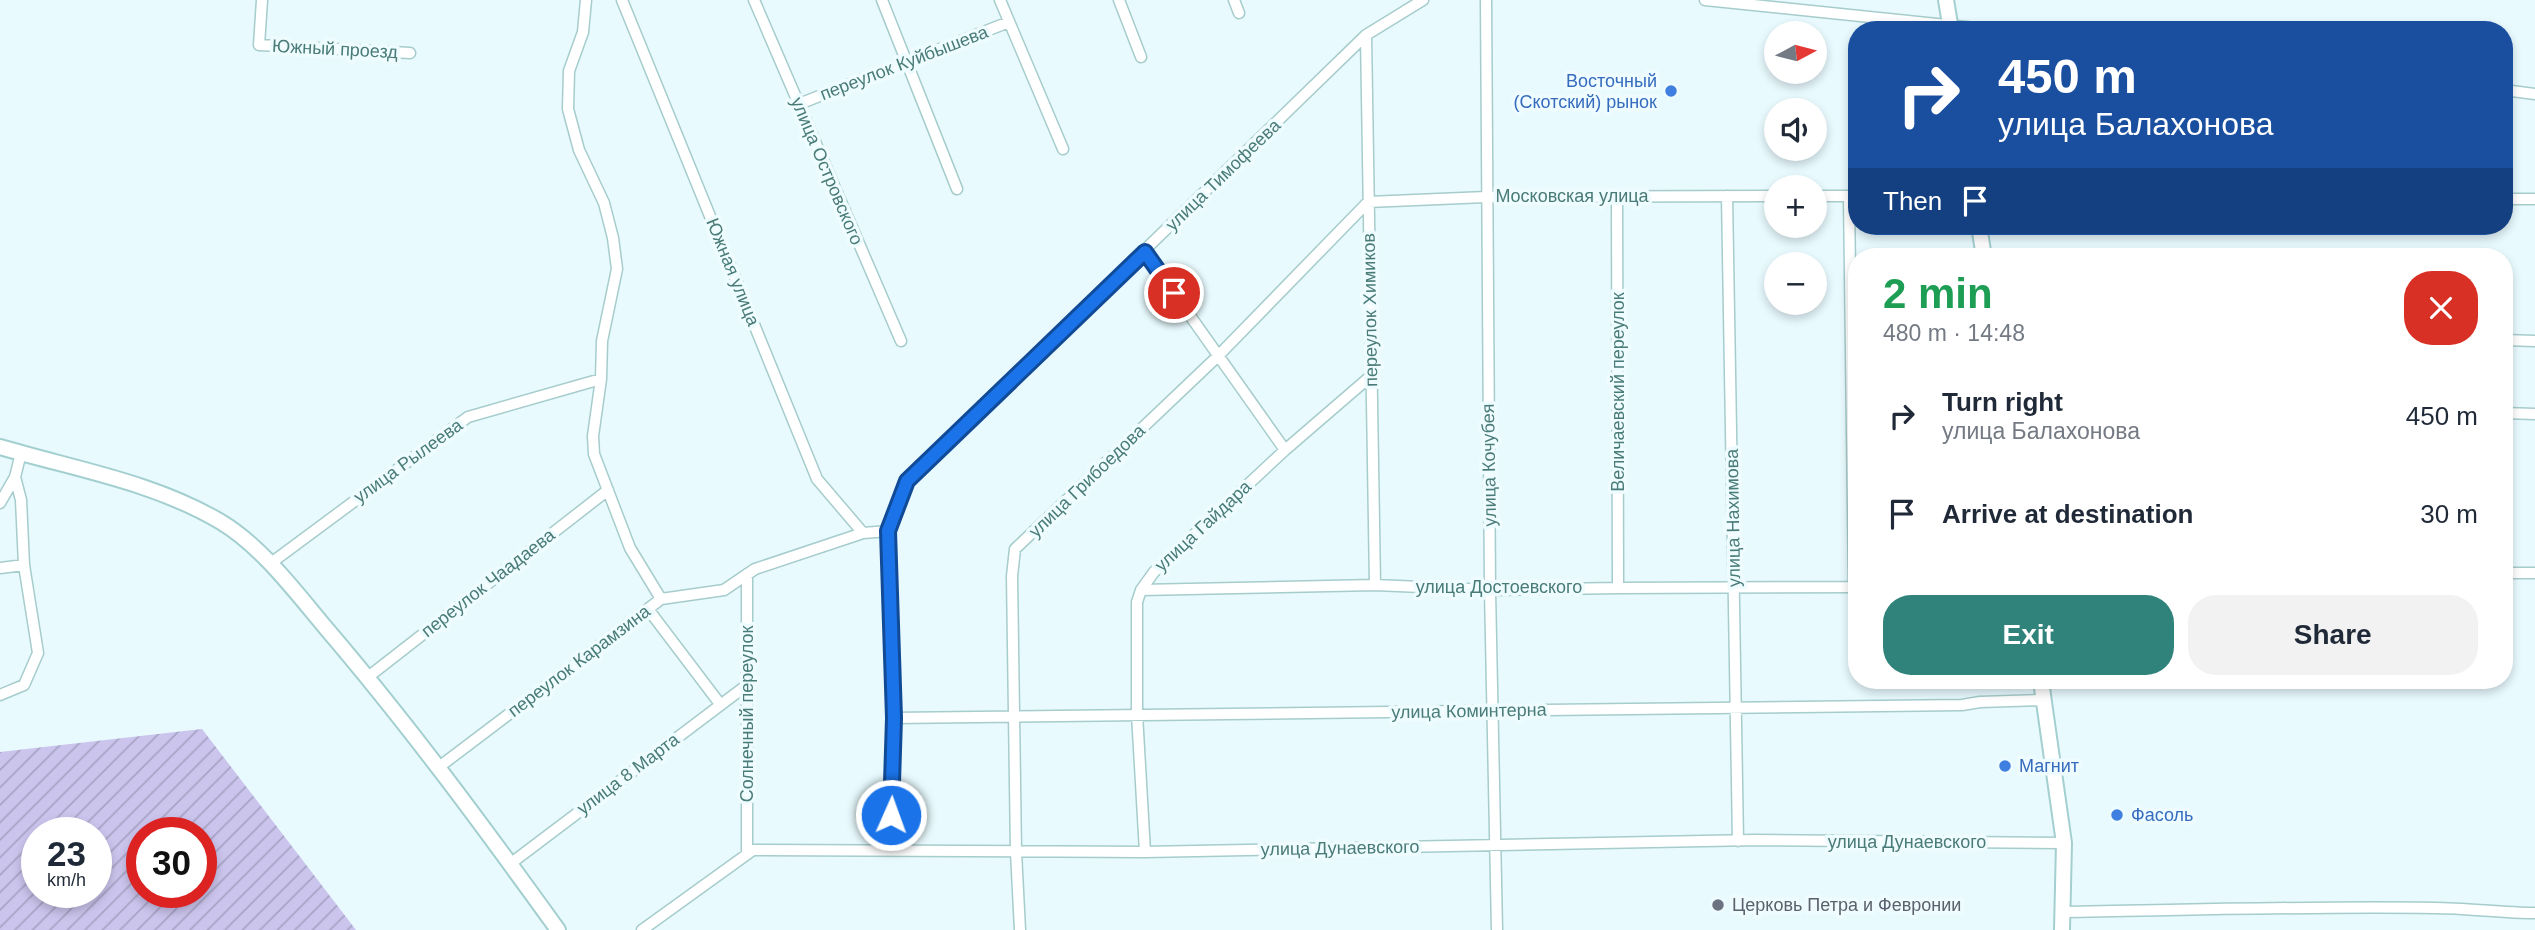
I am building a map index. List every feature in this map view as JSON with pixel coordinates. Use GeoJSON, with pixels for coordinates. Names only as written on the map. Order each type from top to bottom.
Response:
{"type":"FeatureCollection","features":[{"type":"Feature","properties":{"kind":"main road"},"geometry":{"type":"LineString","coordinates":[[1946,0],[1950,21]]}},
{"type":"Feature","properties":{"kind":"main road"},"geometry":{"type":"LineString","coordinates":[[0,447],[80,468],[169,497],[222,523],[271,563],[368,677],[439,767],[558,930]]}},
{"type":"Feature","properties":{"kind":"main road"},"geometry":{"type":"LineString","coordinates":[[2042,689],[2064,843],[2062,930]]}},
{"type":"Feature","properties":{"kind":"street","name":"Южный проезд"},"geometry":{"type":"LineString","coordinates":[[262,0],[259,45],[410,52]]}},
{"type":"Feature","properties":{"kind":"street"},"geometry":{"type":"LineString","coordinates":[[586,0],[583,32],[569,71],[568,109],[579,150],[604,203],[617,269],[603,341],[594,454],[630,548],[661,600]]}},
{"type":"Feature","properties":{"kind":"street","name":"Южная улица"},"geometry":{"type":"LineString","coordinates":[[622,0],[817,478],[863,533]]}},
{"type":"Feature","properties":{"kind":"street","name":"улица Островского"},"geometry":{"type":"LineString","coordinates":[[754,0],[901,341]]}},
{"type":"Feature","properties":{"kind":"street"},"geometry":{"type":"LineString","coordinates":[[882,0],[957,189]]}},
{"type":"Feature","properties":{"kind":"street"},"geometry":{"type":"LineString","coordinates":[[1000,0],[1063,149]]}},
{"type":"Feature","properties":{"kind":"street"},"geometry":{"type":"LineString","coordinates":[[1119,0],[1141,57]]}},
{"type":"Feature","properties":{"kind":"street"},"geometry":{"type":"LineString","coordinates":[[1234,0],[1239,13]]}},
{"type":"Feature","properties":{"kind":"street","name":"улица Тимофеева"},"geometry":{"type":"LineString","coordinates":[[891,850],[894,718],[888,531],[907,481],[1366,35],[1423,0]]}},
{"type":"Feature","properties":{"kind":"street","name":"улица Кочубея"},"geometry":{"type":"LineString","coordinates":[[1486,0],[1490,590],[1497,930]]}},
{"type":"Feature","properties":{"kind":"street"},"geometry":{"type":"LineString","coordinates":[[1705,0],[1896,21]]}},
{"type":"Feature","properties":{"kind":"street","name":"переулок Куйбышева"},"geometry":{"type":"LineString","coordinates":[[799,104],[1009,22]]}},
{"type":"Feature","properties":{"kind":"street","name":"переулок Химиков"},"geometry":{"type":"LineString","coordinates":[[1366,35],[1374,585]]}},
{"type":"Feature","properties":{"kind":"street"},"geometry":{"type":"LineString","coordinates":[[2513,91],[2535,93]]}},
{"type":"Feature","properties":{"kind":"street","name":"Величаевский переулок"},"geometry":{"type":"LineString","coordinates":[[1617,196],[1618,587]]}},
{"type":"Feature","properties":{"kind":"street","name":"улица Нахимова"},"geometry":{"type":"LineString","coordinates":[[1727,196],[1738,841]]}},
{"type":"Feature","properties":{"kind":"street","name":"Московская улица"},"geometry":{"type":"LineString","coordinates":[[1368,202],[1486,197],[1764,196]]}},
{"type":"Feature","properties":{"kind":"street"},"geometry":{"type":"LineString","coordinates":[[1827,196],[1848,196]]}},
{"type":"Feature","properties":{"kind":"street"},"geometry":{"type":"LineString","coordinates":[[2513,199],[2535,199]]}},
{"type":"Feature","properties":{"kind":"street","name":"улица Грибоедова"},"geometry":{"type":"LineString","coordinates":[[1020,930],[1016,852],[1012,576],[1015,549],[1218,355],[1368,202]]}},
{"type":"Feature","properties":{"kind":"street"},"geometry":{"type":"LineString","coordinates":[[1145,252],[1285,450]]}},
{"type":"Feature","properties":{"kind":"street"},"geometry":{"type":"LineString","coordinates":[[2513,340],[2535,341]]}},
{"type":"Feature","properties":{"kind":"street","name":"улица Гайдара"},"geometry":{"type":"LineString","coordinates":[[1141,590],[1154,572],[1285,450],[1372,375]]}},
{"type":"Feature","properties":{"kind":"street","name":"улица Рылеева"},"geometry":{"type":"LineString","coordinates":[[271,563],[468,417],[601,379]]}},
{"type":"Feature","properties":{"kind":"street"},"geometry":{"type":"LineString","coordinates":[[2513,413],[2535,414]]}},
{"type":"Feature","properties":{"kind":"street"},"geometry":{"type":"LineString","coordinates":[[0,503],[15,477],[21,453]]}},
{"type":"Feature","properties":{"kind":"street"},"geometry":{"type":"LineString","coordinates":[[0,695],[24,685],[38,653],[24,565],[21,500],[15,477]]}},
{"type":"Feature","properties":{"kind":"street","name":"переулок Чаадаева"},"geometry":{"type":"LineString","coordinates":[[368,677],[608,490]]}},
{"type":"Feature","properties":{"kind":"street","name":"переулок Карамзина"},"geometry":{"type":"LineString","coordinates":[[439,767],[661,600],[724,590],[755,569],[863,533],[888,531]]}},
{"type":"Feature","properties":{"kind":"street"},"geometry":{"type":"LineString","coordinates":[[0,568],[24,565]]}},
{"type":"Feature","properties":{"kind":"street"},"geometry":{"type":"LineString","coordinates":[[2513,573],[2535,573]]}},
{"type":"Feature","properties":{"kind":"street","name":"Солнечный переулок"},"geometry":{"type":"LineString","coordinates":[[747,574],[747,854]]}},
{"type":"Feature","properties":{"kind":"street","name":"улица Достоевского"},"geometry":{"type":"LineString","coordinates":[[1141,590],[1374,585],[1490,590],[1848,587]]}},
{"type":"Feature","properties":{"kind":"street"},"geometry":{"type":"LineString","coordinates":[[1141,590],[1137,602],[1138,714],[1145,852]]}},
{"type":"Feature","properties":{"kind":"street"},"geometry":{"type":"LineString","coordinates":[[648,609],[720,704]]}},
{"type":"Feature","properties":{"kind":"street","name":"улица 8 Марта"},"geometry":{"type":"LineString","coordinates":[[510,864],[747,685]]}},
{"type":"Feature","properties":{"kind":"street","name":"улица Коминтерна"},"geometry":{"type":"LineString","coordinates":[[894,718],[1962,705],[2044,700]]}},
{"type":"Feature","properties":{"kind":"street","name":"улица Дунаевского"},"geometry":{"type":"LineString","coordinates":[[642,930],[753,850],[1145,852],[1738,841],[2064,843]]}},
{"type":"Feature","properties":{"kind":"street"},"geometry":{"type":"LineString","coordinates":[[2063,912],[2203,911],[2251,907],[2437,908],[2535,913]]}},
{"type":"Feature","properties":{"kind":"shaded area"},"geometry":{"type":"Polygon","coordinates":[[[202,729],[356,930],[0,930],[0,752],[202,729]]]}},
{"type":"Feature","properties":{"kind":"place","name":"Восточный (Скотский) рынок"},"geometry":{"type":"Point","coordinates":[1671,91]}},
{"type":"Feature","properties":{"kind":"place","name":"Магнит"},"geometry":{"type":"Point","coordinates":[2005,766]}},
{"type":"Feature","properties":{"kind":"place","name":"Фасоль"},"geometry":{"type":"Point","coordinates":[2117,815]}},
{"type":"Feature","properties":{"kind":"place","name":"Церковь Петра и Февронии"},"geometry":{"type":"Point","coordinates":[1718,905]}},
{"type":"Feature","properties":{"kind":"route"},"geometry":{"type":"LineString","coordinates":[[891,815],[894,718],[888,531],[907,481],[1145,252],[1174,293]]}}]}
